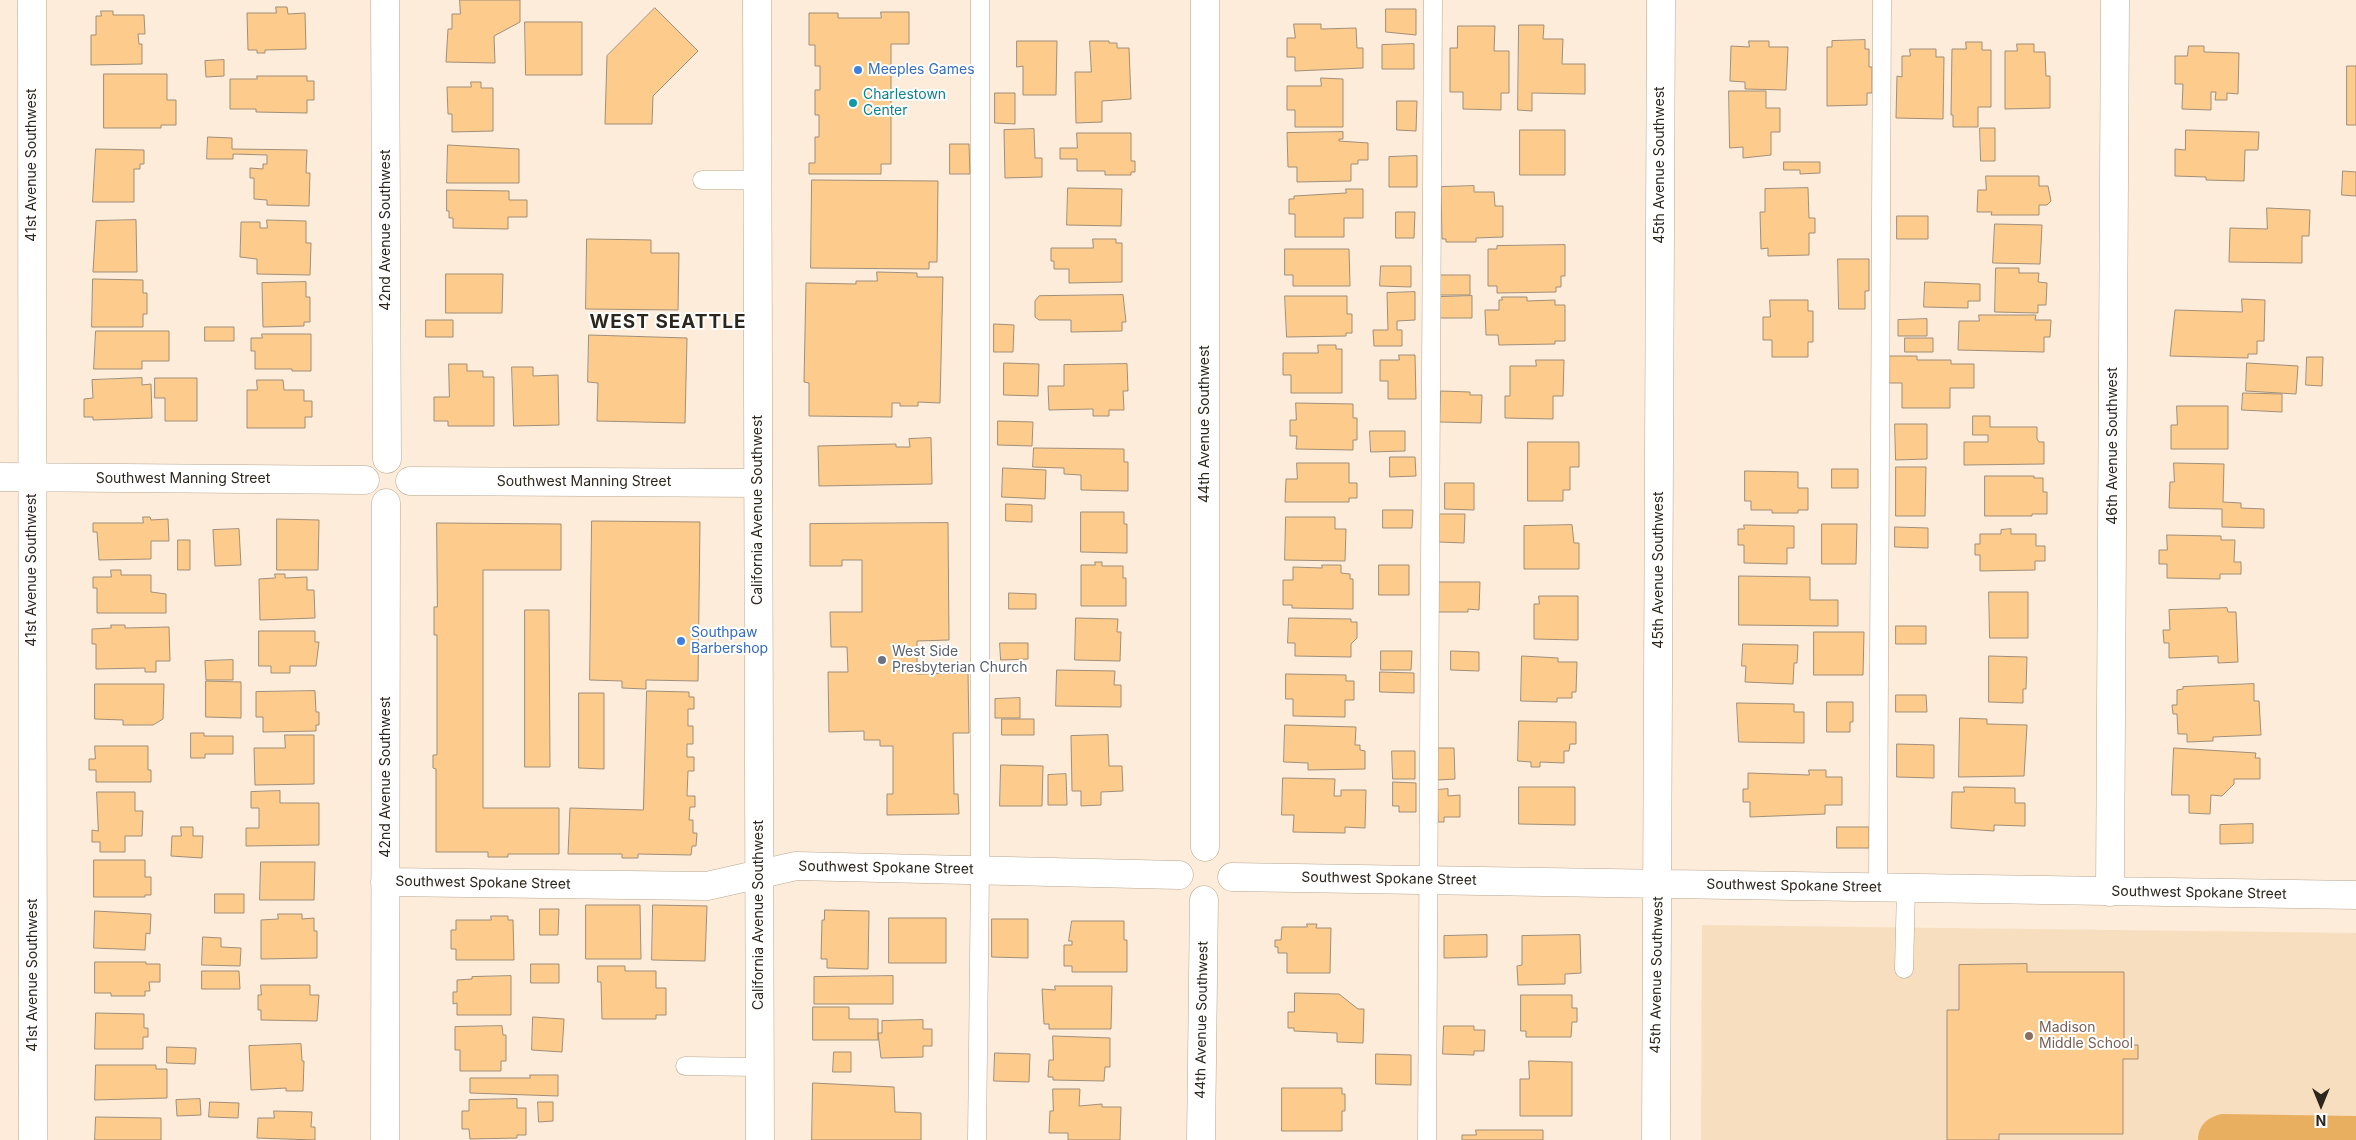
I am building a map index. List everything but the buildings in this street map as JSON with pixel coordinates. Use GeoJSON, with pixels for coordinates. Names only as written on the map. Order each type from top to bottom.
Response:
{"type":"FeatureCollection","features":[{"type":"Feature","properties":{"kind":"street","name":"41st Avenue Southwest"},"geometry":{"type":"LineString","coordinates":[[32,0],[33,1140]]}},
{"type":"Feature","properties":{"kind":"street","name":"42nd Avenue Southwest"},"geometry":{"type":"LineString","coordinates":[[385,0],[387,459]]}},
{"type":"Feature","properties":{"kind":"street","name":"California Avenue Southwest"},"geometry":{"type":"LineString","coordinates":[[757,0],[760,1140]]}},
{"type":"Feature","properties":{"kind":"street","name":"44th Avenue Southwest"},"geometry":{"type":"LineString","coordinates":[[1205,0],[1205,847]]}},
{"type":"Feature","properties":{"kind":"street","name":"45th Avenue Southwest"},"geometry":{"type":"LineString","coordinates":[[1656,1140],[1661,0]]}},
{"type":"Feature","properties":{"kind":"street","name":"46th Avenue Southwest"},"geometry":{"type":"LineString","coordinates":[[2110,892],[2115,0]]}},
{"type":"Feature","properties":{"kind":"street"},"geometry":{"type":"LineString","coordinates":[[387,459],[399,462],[404,466],[410,482],[404,498],[397,502],[386,504],[374,500],[369,494],[365,480],[372,465],[387,459]]}},
{"type":"Feature","properties":{"kind":"street","name":"Southwest Manning Street"},"geometry":{"type":"LineString","coordinates":[[0,478],[365,480]]}},
{"type":"Feature","properties":{"kind":"street","name":"Southwest Manning Street"},"geometry":{"type":"LineString","coordinates":[[410,482],[758,483]]}},
{"type":"Feature","properties":{"kind":"street","name":"42nd Avenue Southwest"},"geometry":{"type":"LineString","coordinates":[[385,1140],[386,504]]}},
{"type":"Feature","properties":{"kind":"street"},"geometry":{"type":"LineString","coordinates":[[1205,847],[1216,849],[1224,854],[1229,861],[1232,877],[1225,892],[1217,897],[1204,900],[1190,896],[1184,889],[1179,875],[1181,863],[1186,855],[1192,850],[1205,847]]}},
{"type":"Feature","properties":{"kind":"street","name":"Southwest Spokane Street"},"geometry":{"type":"LineString","coordinates":[[385,882],[707,886],[796,866],[1179,875]]}},
{"type":"Feature","properties":{"kind":"street","name":"Southwest Spokane Street"},"geometry":{"type":"LineString","coordinates":[[1232,877],[1658,882],[1878,888],[2356,895]]}},
{"type":"Feature","properties":{"kind":"street","name":"44th Avenue Southwest"},"geometry":{"type":"LineString","coordinates":[[1201,1140],[1204,900]]}},
{"type":"Feature","properties":{"kind":"lane"},"geometry":{"type":"LineString","coordinates":[[977,1140],[980,870],[980,0]]}},
{"type":"Feature","properties":{"kind":"lane"},"geometry":{"type":"LineString","coordinates":[[1427,1140],[1430,879],[1433,0]]}},
{"type":"Feature","properties":{"kind":"lane"},"geometry":{"type":"LineString","coordinates":[[1878,888],[1882,0]]}},
{"type":"Feature","properties":{"kind":"lane"},"geometry":{"type":"LineString","coordinates":[[702,180],[758,180]]}},
{"type":"Feature","properties":{"kind":"lane"},"geometry":{"type":"LineString","coordinates":[[1904,969],[1906,888]]}},
{"type":"Feature","properties":{"kind":"lane"},"geometry":{"type":"LineString","coordinates":[[686,1066],[759,1067]]}},
{"type":"Feature","properties":{"kind":"shaded area","name":"Madison Middle School"},"geometry":{"type":"Polygon","coordinates":[[[1702,925],[2356,933],[2356,1140],[1701,1140],[1702,925]]]}},
{"type":"Feature","properties":{"kind":"shaded area"},"geometry":{"type":"Polygon","coordinates":[[[2222,1114],[2356,1116],[2356,1140],[2198,1140],[2198,1135],[2205,1122],[2212,1117],[2222,1114]]]}},
{"type":"Feature","properties":{"kind":"place","name":"Meeples Games"},"geometry":{"type":"Point","coordinates":[858,70]}},
{"type":"Feature","properties":{"kind":"place","name":"Charlestown Center"},"geometry":{"type":"Point","coordinates":[853,103]}},
{"type":"Feature","properties":{"kind":"place","name":"Southpaw Barbershop"},"geometry":{"type":"Point","coordinates":[681,641]}},
{"type":"Feature","properties":{"kind":"place","name":"West Side Presbyterian Church"},"geometry":{"type":"Point","coordinates":[882,660]}},
{"type":"Feature","properties":{"kind":"place","name":"Madison Middle School"},"geometry":{"type":"Point","coordinates":[2029,1036]}},
{"type":"Feature","properties":{"kind":"district","name":"WEST SEATTLE"},"geometry":{"type":"Point","coordinates":[668,322]}}]}
